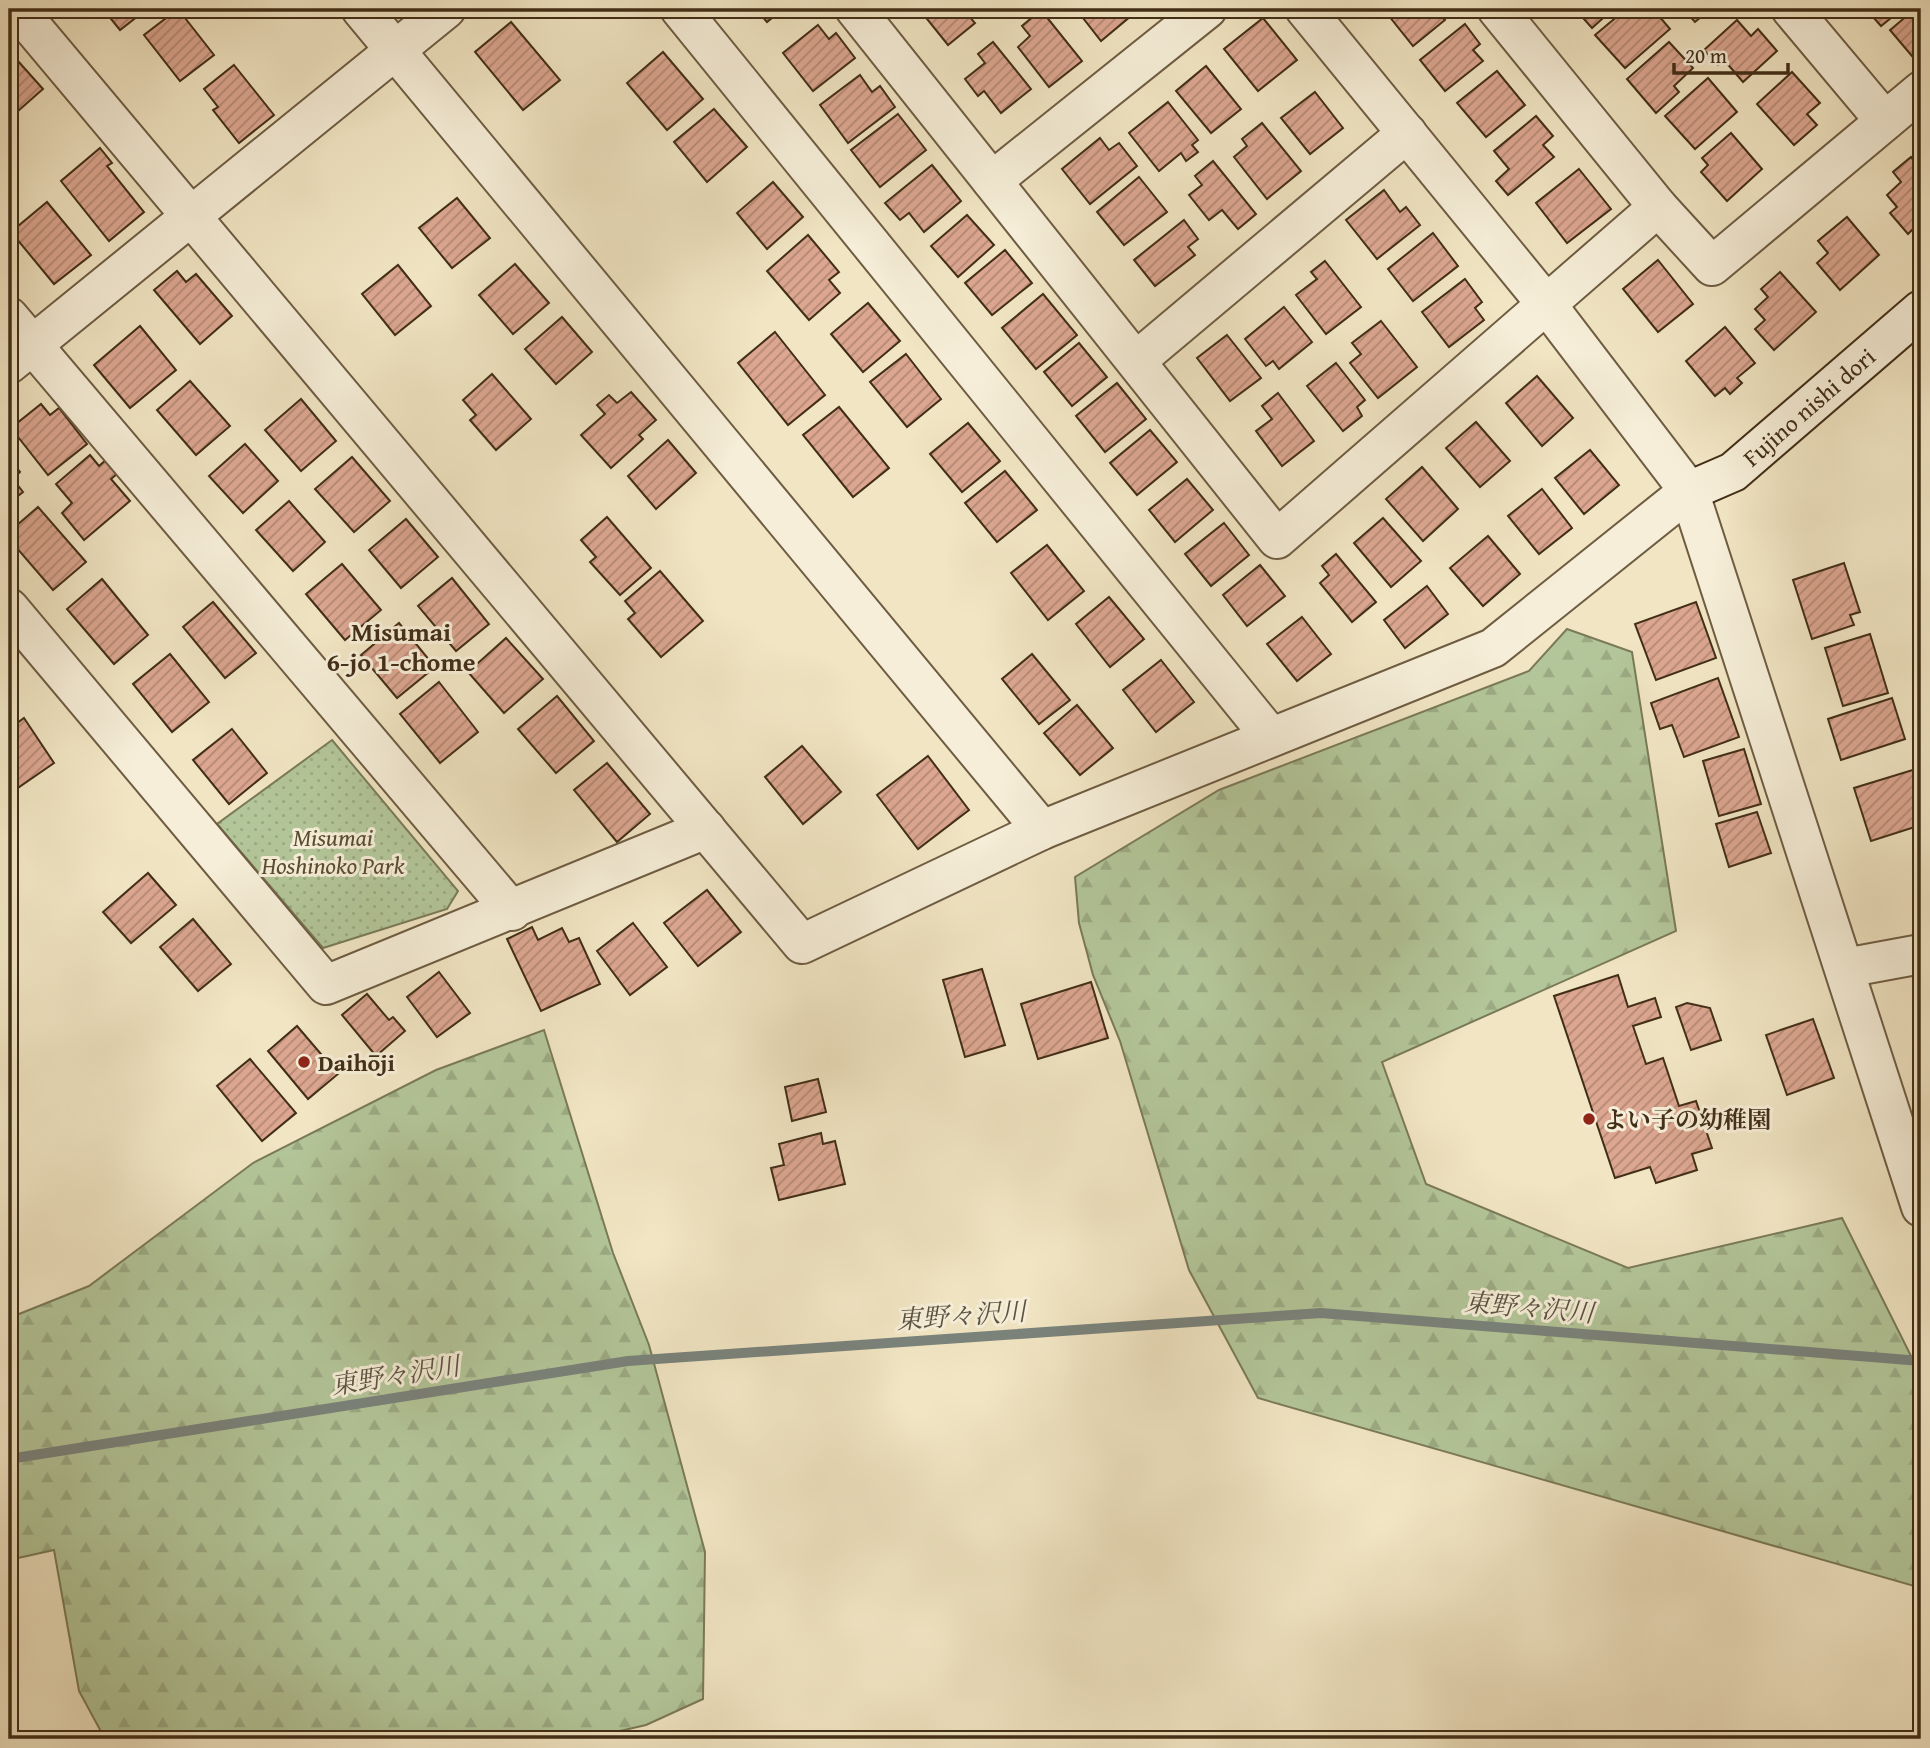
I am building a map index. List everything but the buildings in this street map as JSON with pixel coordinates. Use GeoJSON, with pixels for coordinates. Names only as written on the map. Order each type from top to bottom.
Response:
{"type":"FeatureCollection","features":[{"type":"Feature","properties":{"kind":"street"},"geometry":{"type":"LineString","coordinates":[[9,608],[326,985],[706,830],[194,216],[17,9]]}},
{"type":"Feature","properties":{"kind":"street"},"geometry":{"type":"LineString","coordinates":[[360,9],[1042,830]]}},
{"type":"Feature","properties":{"kind":"street"},"geometry":{"type":"LineString","coordinates":[[446,9],[194,216],[17,342],[512,911]]}},
{"type":"Feature","properties":{"kind":"street"},"geometry":{"type":"LineString","coordinates":[[680,9],[1270,736]]}},
{"type":"Feature","properties":{"kind":"street"},"geometry":{"type":"LineString","coordinates":[[855,9],[1277,539],[1658,207]]}},
{"type":"Feature","properties":{"kind":"street"},"geometry":{"type":"LineString","coordinates":[[992,181],[1207,9]]}},
{"type":"Feature","properties":{"kind":"street"},"geometry":{"type":"LineString","coordinates":[[1305,9],[1548,305],[1689,491],[1921,1207]]}},
{"type":"Feature","properties":{"kind":"street"},"geometry":{"type":"LineString","coordinates":[[1497,9],[1658,207],[1712,266],[1921,91]]}},
{"type":"Feature","properties":{"kind":"street"},"geometry":{"type":"LineString","coordinates":[[1791,9],[1885,121]]}},
{"type":"Feature","properties":{"kind":"street"},"geometry":{"type":"LineString","coordinates":[[1136,361],[1407,133]]}},
{"type":"Feature","properties":{"kind":"street","name":"Fujino nishi dori"},"geometry":{"type":"LineString","coordinates":[[706,830],[802,944],[1042,830],[1493,648],[1689,491],[1733,472],[1921,310]]}},
{"type":"Feature","properties":{"kind":"street"},"geometry":{"type":"LineString","coordinates":[[1845,968],[1921,954]]}},
{"type":"Feature","properties":{"kind":"green space"},"geometry":{"type":"Polygon","coordinates":[[[1567,629],[1632,652],[1676,931],[1382,1062],[1426,1184],[1628,1268],[1842,1218],[1921,1376],[1921,1588],[1258,1398],[1189,1270],[1120,1041],[1093,975],[1079,923],[1075,877],[1219,790],[1529,671],[1567,629]]]}},
{"type":"Feature","properties":{"kind":"green space","name":"Misumai Hoshinoko Park"},"geometry":{"type":"Polygon","coordinates":[[[332,740],[458,891],[447,909],[323,948],[217,824],[332,740]]]}},
{"type":"Feature","properties":{"kind":"green space"},"geometry":{"type":"Polygon","coordinates":[[[544,1030],[613,1253],[649,1345],[705,1552],[703,1699],[646,1725],[585,1739],[105,1739],[79,1691],[54,1550],[9,1560],[9,1318],[89,1286],[253,1163],[436,1070],[544,1030]]]}},
{"type":"Feature","properties":{"kind":"waterway","name":"東野々沢川"},"geometry":{"type":"LineString","coordinates":[[9,1459],[628,1361],[1321,1313],[1921,1361]]}},
{"type":"Feature","properties":{"kind":"place","name":"Daihōji"},"geometry":{"type":"Point","coordinates":[304,1062]}},
{"type":"Feature","properties":{"kind":"place","name":"よい子の幼稚園"},"geometry":{"type":"Point","coordinates":[1589,1119]}},
{"type":"Feature","properties":{"kind":"district","name":"Misumai 6-jo 1-chome"},"geometry":{"type":"Point","coordinates":[401,646]}}]}
